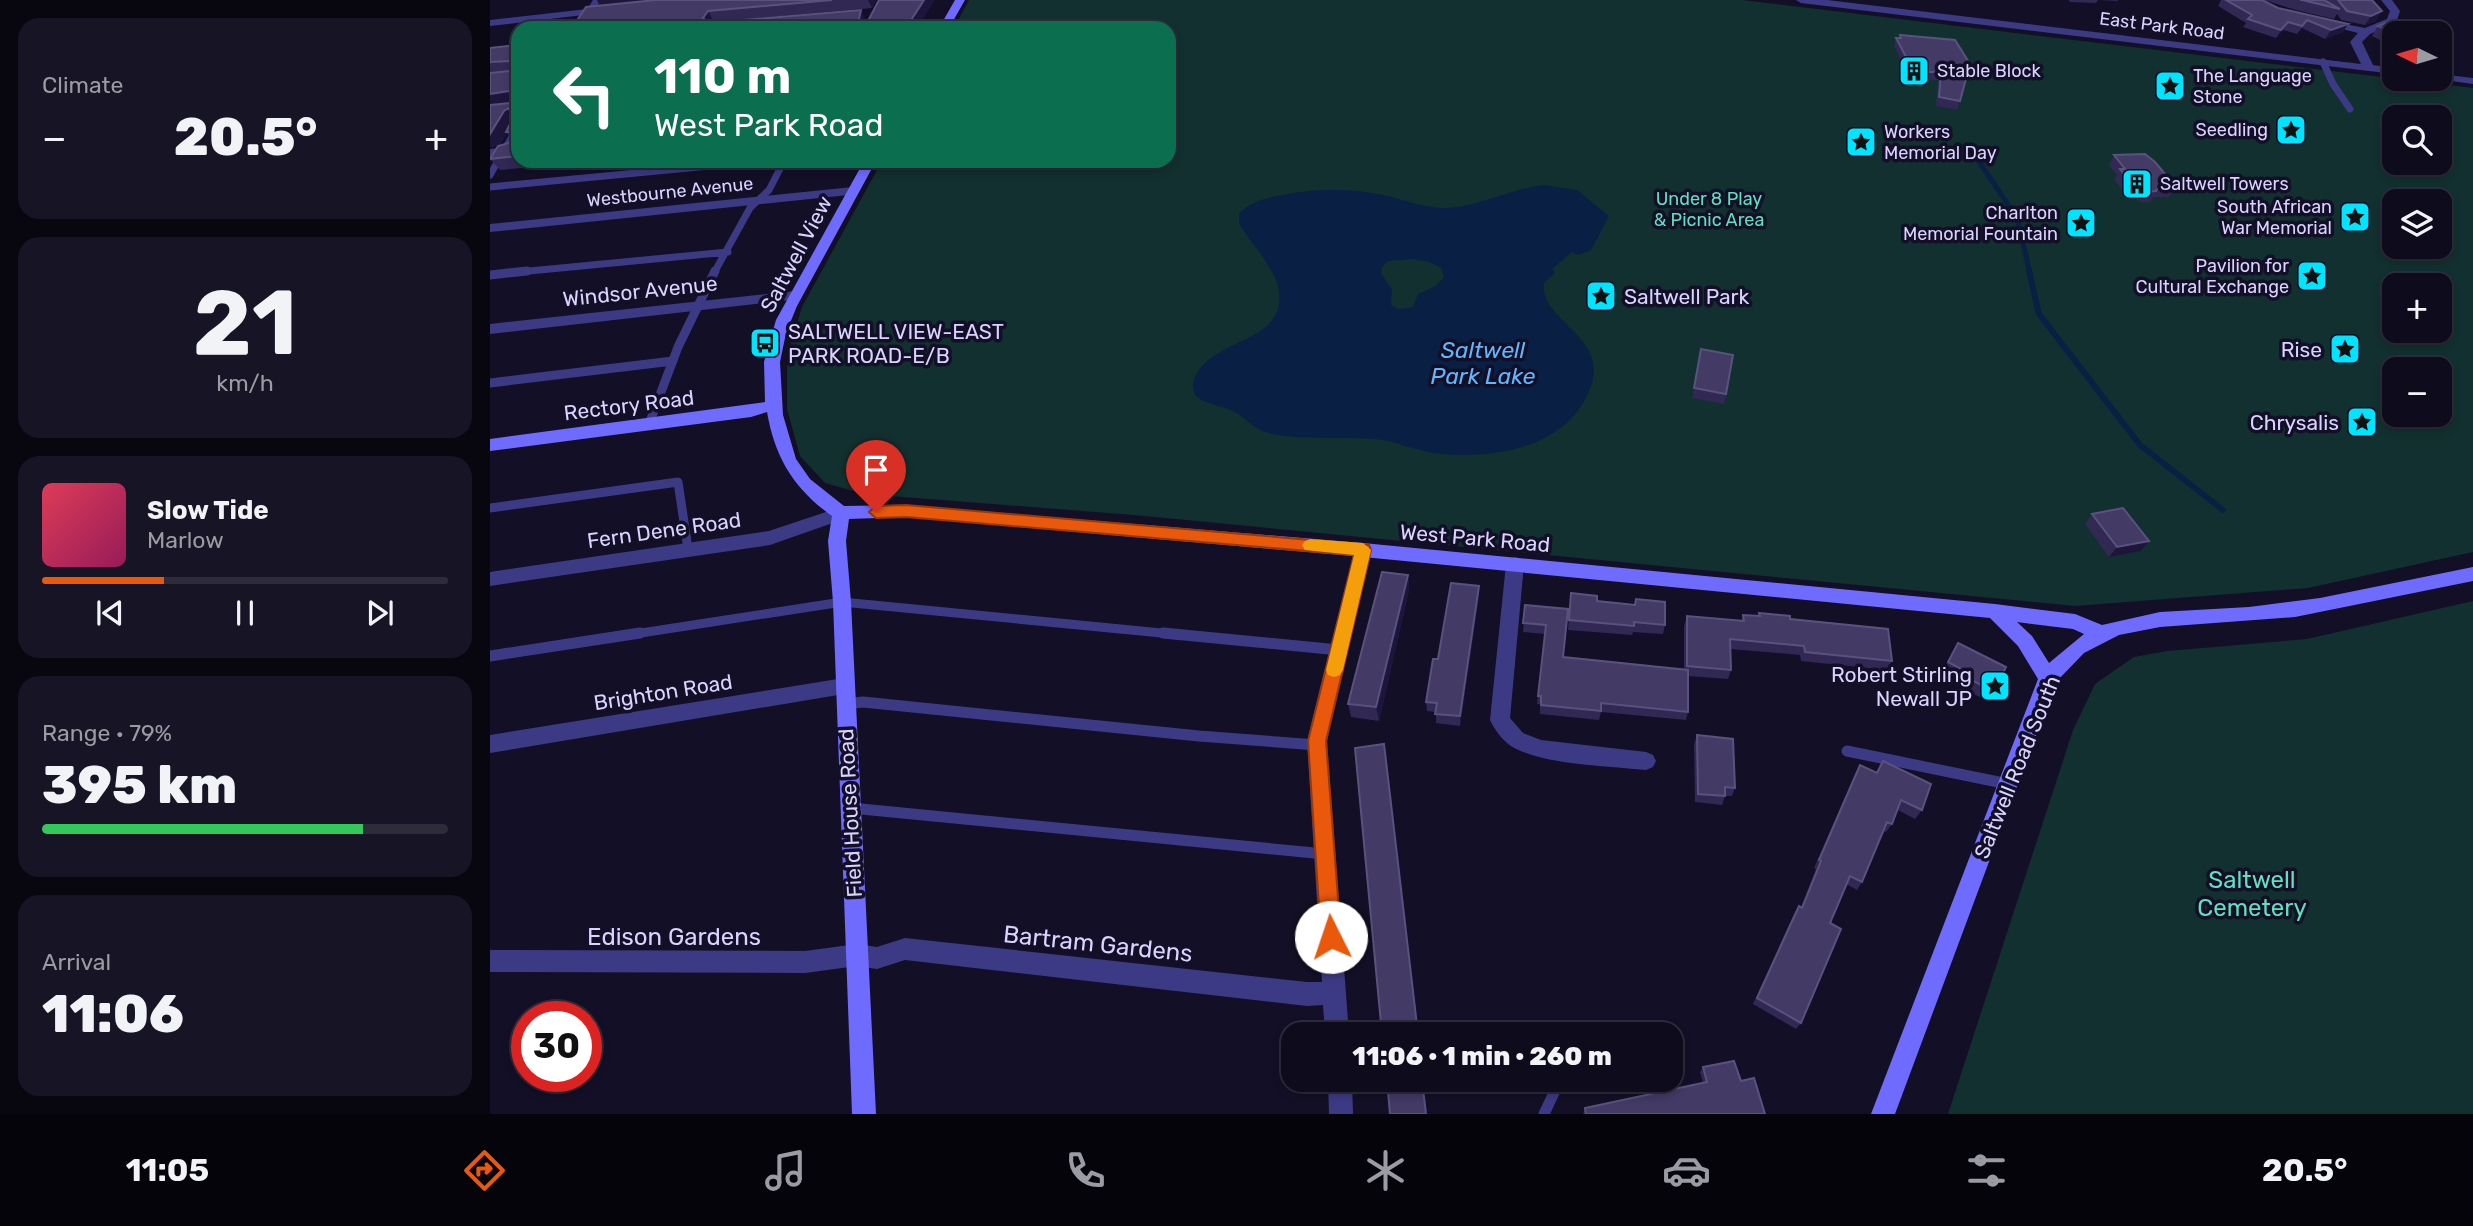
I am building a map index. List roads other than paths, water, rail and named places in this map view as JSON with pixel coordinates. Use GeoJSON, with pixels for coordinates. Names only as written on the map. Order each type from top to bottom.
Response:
{"type":"FeatureCollection","features":[{"type":"Feature","properties":{"kind":"street"},"geometry":{"type":"LineString","coordinates":[[948,21],[960,0]]}},
{"type":"Feature","properties":{"kind":"street","name":"East Park Road"},"geometry":{"type":"LineString","coordinates":[[1801,0],[1846,3],[1865,8],[2382,70]]}},
{"type":"Feature","properties":{"kind":"street"},"geometry":{"type":"LineString","coordinates":[[2369,68],[2356,41],[2366,32],[2392,21],[2395,10],[2386,0]]}},
{"type":"Feature","properties":{"kind":"street"},"geometry":{"type":"LineString","coordinates":[[490,23],[616,9]]}},
{"type":"Feature","properties":{"kind":"street"},"geometry":{"type":"LineString","coordinates":[[2307,19],[2366,32]]}},
{"type":"Feature","properties":{"kind":"street"},"geometry":{"type":"LineString","coordinates":[[2452,78],[2473,81]]}},
{"type":"Feature","properties":{"kind":"street","name":"Saltwell View"},"geometry":{"type":"LineString","coordinates":[[841,513],[804,485],[793,470],[779,440],[773,405],[772,362],[777,339],[795,296],[866,168]]}},
{"type":"Feature","properties":{"kind":"street","name":"Westbourne Avenue"},"geometry":{"type":"LineString","coordinates":[[490,228],[853,191]]}},
{"type":"Feature","properties":{"kind":"street","name":"Windsor Avenue"},"geometry":{"type":"LineString","coordinates":[[490,329],[795,296]]}},
{"type":"Feature","properties":{"kind":"street","name":"Rectory Road"},"geometry":{"type":"LineString","coordinates":[[490,444],[773,405]]}},
{"type":"Feature","properties":{"kind":"street","name":"West Park Road"},"geometry":{"type":"LineString","coordinates":[[841,513],[906,511],[1515,564],[1995,611],[2075,622],[2101,634]]}},
{"type":"Feature","properties":{"kind":"street","name":"Fern Dene Road"},"geometry":{"type":"LineString","coordinates":[[490,579],[770,538],[841,513]]}},
{"type":"Feature","properties":{"kind":"street","name":"Field House Road"},"geometry":{"type":"LineString","coordinates":[[841,513],[837,541],[842,602],[864,1114]]}},
{"type":"Feature","properties":{"kind":"street"},"geometry":{"type":"LineString","coordinates":[[1336,1022],[1317,745],[1363,550]]}},
{"type":"Feature","properties":{"kind":"street"},"geometry":{"type":"LineString","coordinates":[[1515,564],[1500,720],[1516,739],[1540,749],[1646,761]]}},
{"type":"Feature","properties":{"kind":"street","name":"Saltwell Road South"},"geometry":{"type":"LineString","coordinates":[[1883,1114],[2048,678],[2068,653],[2101,634],[2137,624],[2269,613],[2355,599],[2473,574]]}},
{"type":"Feature","properties":{"kind":"street"},"geometry":{"type":"LineString","coordinates":[[1995,611],[2025,641],[2048,678]]}},
{"type":"Feature","properties":{"kind":"street","name":"Brighton Road"},"geometry":{"type":"LineString","coordinates":[[490,744],[844,695]]}},
{"type":"Feature","properties":{"kind":"street","name":"Bartram Gardens"},"geometry":{"type":"LineString","coordinates":[[857,955],[877,958],[905,949],[1307,994],[1335,993]]}},
{"type":"Feature","properties":{"kind":"street","name":"Edison Gardens"},"geometry":{"type":"LineString","coordinates":[[490,961],[777,963],[857,955]]}},
{"type":"Feature","properties":{"kind":"street"},"geometry":{"type":"LineString","coordinates":[[1340,1092],[1341,1114]]}},
{"type":"Feature","properties":{"kind":"lane"},"geometry":{"type":"LineString","coordinates":[[585,21],[597,0]]}},
{"type":"Feature","properties":{"kind":"lane"},"geometry":{"type":"LineString","coordinates":[[2323,62],[2333,84],[2350,109]]}},
{"type":"Feature","properties":{"kind":"lane"},"geometry":{"type":"LineString","coordinates":[[490,175],[496,152],[511,134]]}},
{"type":"Feature","properties":{"kind":"lane"},"geometry":{"type":"LineString","coordinates":[[490,187],[689,168]]}},
{"type":"Feature","properties":{"kind":"lane"},"geometry":{"type":"LineString","coordinates":[[649,424],[697,305],[750,208],[768,190],[780,168]]}},
{"type":"Feature","properties":{"kind":"lane"},"geometry":{"type":"LineString","coordinates":[[490,275],[728,252]]}},
{"type":"Feature","properties":{"kind":"lane"},"geometry":{"type":"LineString","coordinates":[[490,383],[673,361]]}},
{"type":"Feature","properties":{"kind":"lane"},"geometry":{"type":"LineString","coordinates":[[490,508],[678,482],[688,549]]}},
{"type":"Feature","properties":{"kind":"lane"},"geometry":{"type":"LineString","coordinates":[[490,656],[842,602],[1339,650]]}},
{"type":"Feature","properties":{"kind":"lane"},"geometry":{"type":"LineString","coordinates":[[844,695],[863,702],[1199,736],[1317,745]]}},
{"type":"Feature","properties":{"kind":"lane"},"geometry":{"type":"LineString","coordinates":[[1847,751],[2008,784]]}},
{"type":"Feature","properties":{"kind":"lane"},"geometry":{"type":"LineString","coordinates":[[850,807],[1325,854]]}},
{"type":"Feature","properties":{"kind":"lane"},"geometry":{"type":"LineString","coordinates":[[1545,1114],[1555,1092]]}},
{"type":"Feature","properties":{"kind":"water","name":"Saltwell Park Lake"},"geometry":{"type":"Polygon","coordinates":[[[1544,185],[1577,190],[1609,216],[1591,250],[1578,255],[1572,252],[1552,269],[1555,273],[1544,283],[1545,296],[1551,307],[1582,340],[1590,352],[1594,366],[1592,383],[1582,404],[1568,421],[1551,434],[1531,444],[1487,454],[1433,453],[1375,439],[1293,437],[1269,433],[1233,411],[1203,401],[1195,395],[1193,382],[1199,370],[1223,350],[1264,328],[1274,318],[1279,305],[1276,279],[1239,223],[1239,214],[1248,206],[1282,195],[1335,190],[1374,193],[1423,206],[1445,208],[1468,205],[1544,185]],[[1413,259],[1388,261],[1382,267],[1381,274],[1392,289],[1391,305],[1399,309],[1413,307],[1418,294],[1436,286],[1444,277],[1441,268],[1413,259]]]}},
{"type":"Feature","properties":{"kind":"waterway"},"geometry":{"type":"LineString","coordinates":[[1978,160],[2017,218],[2030,273]]}},
{"type":"Feature","properties":{"kind":"waterway"},"geometry":{"type":"LineString","coordinates":[[2029,271],[2039,314],[2140,445],[2223,510]]}},
{"type":"Feature","properties":{"kind":"place","name":"Stable Block"},"geometry":{"type":"Point","coordinates":[1914,71]}},
{"type":"Feature","properties":{"kind":"place","name":"The Language Stone"},"geometry":{"type":"Point","coordinates":[2170,86]}},
{"type":"Feature","properties":{"kind":"place","name":"Seedling"},"geometry":{"type":"Point","coordinates":[2291,130]}},
{"type":"Feature","properties":{"kind":"place","name":"Workers Memorial Day"},"geometry":{"type":"Point","coordinates":[1861,142]}},
{"type":"Feature","properties":{"kind":"place","name":"Saltwell Towers"},"geometry":{"type":"Point","coordinates":[2137,184]}},
{"type":"Feature","properties":{"kind":"place","name":"South African War Memorial"},"geometry":{"type":"Point","coordinates":[2355,217]}},
{"type":"Feature","properties":{"kind":"place","name":"Charlton Memorial Fountain"},"geometry":{"type":"Point","coordinates":[2081,223]}},
{"type":"Feature","properties":{"kind":"place","name":"Pavilion for Cultural Exchange"},"geometry":{"type":"Point","coordinates":[2312,276]}},
{"type":"Feature","properties":{"kind":"place","name":"Saltwell Park"},"geometry":{"type":"Point","coordinates":[1601,296]}},
{"type":"Feature","properties":{"kind":"place","name":"SALTWELL VIEW-EAST PARK ROAD-E/B"},"geometry":{"type":"Point","coordinates":[765,343]}},
{"type":"Feature","properties":{"kind":"place","name":"Rise"},"geometry":{"type":"Point","coordinates":[2345,349]}},
{"type":"Feature","properties":{"kind":"place","name":"Chrysalis"},"geometry":{"type":"Point","coordinates":[2362,422]}},
{"type":"Feature","properties":{"kind":"place","name":"Robert Stirling Newall JP"},"geometry":{"type":"Point","coordinates":[1995,686]}},
{"type":"Feature","properties":{"kind":"park label","name":"Under 8 Play & Picnic Area"},"geometry":{"type":"Point","coordinates":[1709,209]}},
{"type":"Feature","properties":{"kind":"park label","name":"Saltwell Cemetery"},"geometry":{"type":"Point","coordinates":[2252,894]}}]}
